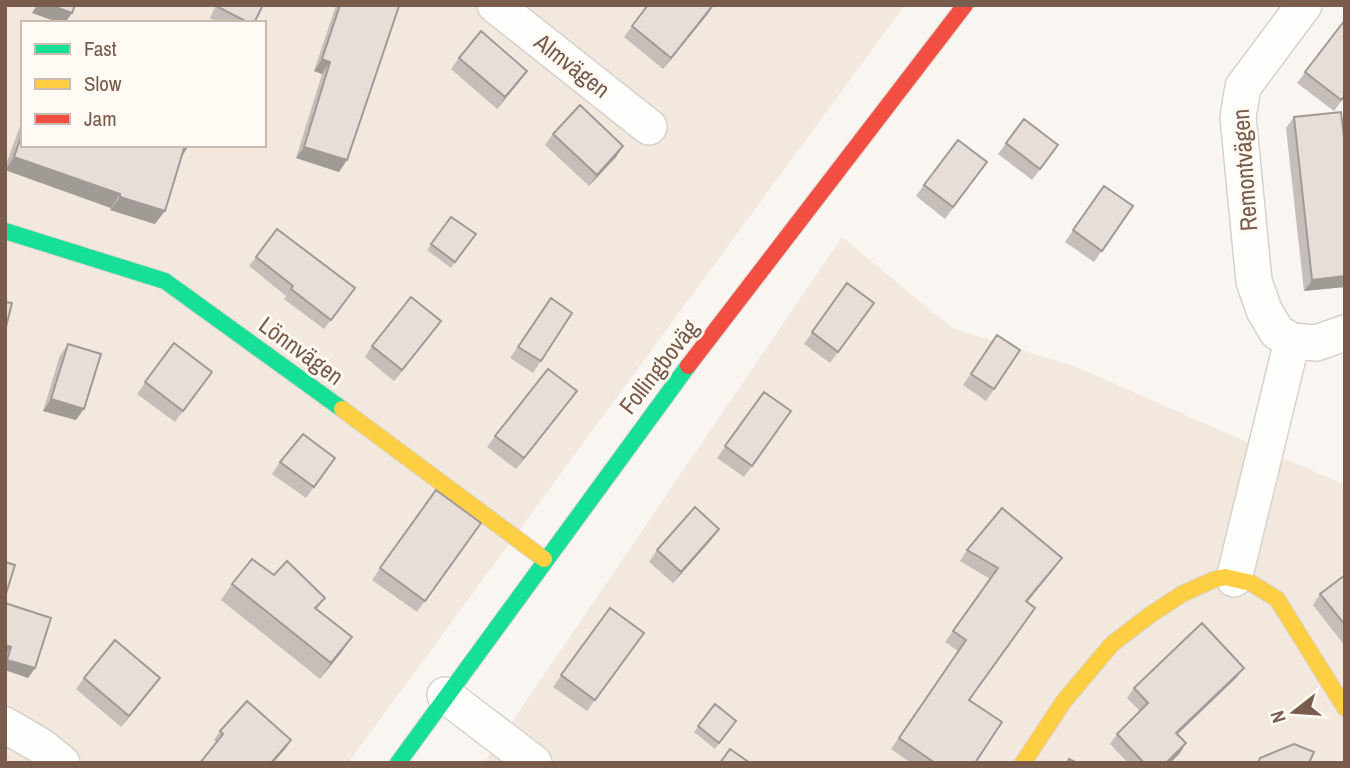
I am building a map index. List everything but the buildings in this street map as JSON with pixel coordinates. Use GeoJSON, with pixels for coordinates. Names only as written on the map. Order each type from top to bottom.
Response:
{"type":"FeatureCollection","features":[{"type":"Feature","properties":{"kind":"street","name":"Almvägen"},"geometry":{"type":"LineString","coordinates":[[495,5],[649,127]]}},
{"type":"Feature","properties":{"kind":"street","name":"Follingboväg"},"geometry":{"type":"LineString","coordinates":[[398,763],[647,419],[965,5]]}},
{"type":"Feature","properties":{"kind":"street","name":"Remontvägen"},"geometry":{"type":"LineString","coordinates":[[1292,341],[1277,332],[1264,310],[1254,281],[1238,117],[1242,87],[1304,5]]}},
{"type":"Feature","properties":{"kind":"street","name":"Lönnvägen"},"geometry":{"type":"LineString","coordinates":[[5,231],[165,281],[544,559]]}},
{"type":"Feature","properties":{"kind":"street"},"geometry":{"type":"LineString","coordinates":[[1234,579],[1292,341],[1316,343],[1345,333]]}},
{"type":"Feature","properties":{"kind":"street"},"geometry":{"type":"LineString","coordinates":[[1023,763],[1039,736],[1112,645],[1151,614],[1188,590],[1225,577],[1249,582],[1275,597],[1329,677],[1345,708]]}},
{"type":"Feature","properties":{"kind":"street"},"geometry":{"type":"LineString","coordinates":[[445,695],[534,763]]}},
{"type":"Feature","properties":{"kind":"street"},"geometry":{"type":"LineString","coordinates":[[5,725],[62,763]]}},
{"type":"Feature","properties":{"kind":"shaded area"},"geometry":{"type":"Polygon","coordinates":[[[5,5],[905,5],[348,763],[5,763],[5,5]]]}},
{"type":"Feature","properties":{"kind":"shaded area"},"geometry":{"type":"Polygon","coordinates":[[[842,237],[952,328],[1076,367],[1345,485],[1345,763],[484,763],[842,237]]]}},
{"type":"Feature","properties":{"kind":"traffic: fast"},"geometry":{"type":"LineString","coordinates":[[5,231],[165,281],[342,409]]}},
{"type":"Feature","properties":{"kind":"traffic: fast"},"geometry":{"type":"LineString","coordinates":[[398,763],[688,366]]}},
{"type":"Feature","properties":{"kind":"traffic: slow"},"geometry":{"type":"LineString","coordinates":[[342,409],[544,559]]}},
{"type":"Feature","properties":{"kind":"traffic: slow"},"geometry":{"type":"LineString","coordinates":[[1023,763],[1064,701],[1112,644],[1182,594],[1225,577],[1251,583],[1277,599],[1345,708]]}},
{"type":"Feature","properties":{"kind":"traffic: jam"},"geometry":{"type":"LineString","coordinates":[[688,366],[965,5]]}}]}
